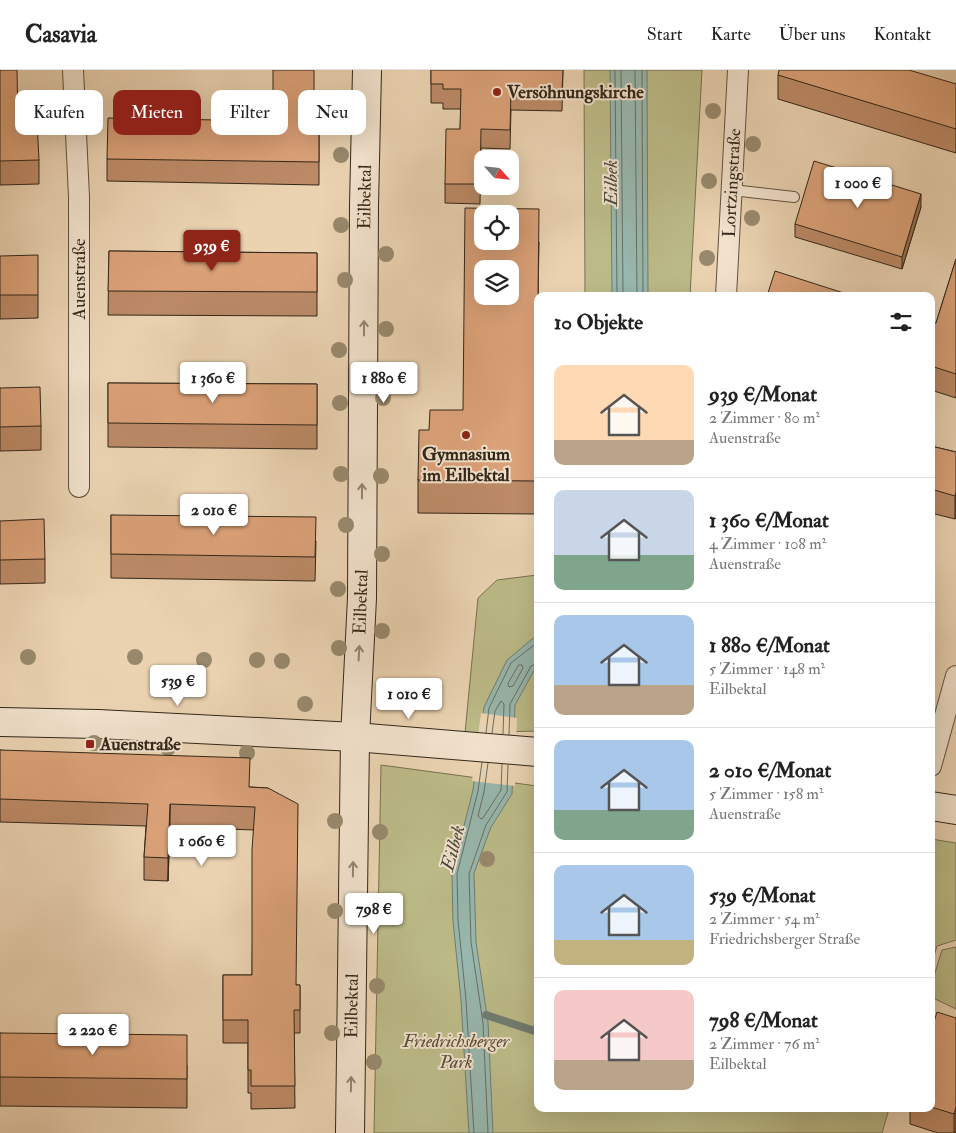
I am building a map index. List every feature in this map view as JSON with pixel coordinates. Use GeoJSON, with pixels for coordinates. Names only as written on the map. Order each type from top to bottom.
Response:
{"type":"FeatureCollection","features":[{"type":"Feature","properties":{"kind":"street","name":"Auenstraße"},"geometry":{"type":"LineString","coordinates":[[73,70],[79,198],[79,487]]}},
{"type":"Feature","properties":{"kind":"street","name":"Eilbektal"},"geometry":{"type":"LineString","coordinates":[[350,1133],[355,737],[362,598],[364,215],[367,70]]}},
{"type":"Feature","properties":{"kind":"street","name":"Lortzingstraße"},"geometry":{"type":"LineString","coordinates":[[726,292],[738,70]]}},
{"type":"Feature","properties":{"kind":"street"},"geometry":{"type":"LineString","coordinates":[[935,752],[956,676]]}},
{"type":"Feature","properties":{"kind":"street"},"geometry":{"type":"LineString","coordinates":[[0,722],[98,724],[355,737],[533,751]]}},
{"type":"Feature","properties":{"kind":"street"},"geometry":{"type":"LineString","coordinates":[[935,807],[956,810]]}},
{"type":"Feature","properties":{"kind":"lane"},"geometry":{"type":"LineString","coordinates":[[732,190],[794,196]]}},
{"type":"Feature","properties":{"kind":"green space"},"geometry":{"type":"Polygon","coordinates":[[[584,70],[702,70],[690,292],[585,292],[584,70]]]}},
{"type":"Feature","properties":{"kind":"green space"},"geometry":{"type":"Polygon","coordinates":[[[534,575],[534,731],[465,733],[478,598],[497,580],[534,575]]]}},
{"type":"Feature","properties":{"kind":"green space","name":"Friedrichsberger Park"},"geometry":{"type":"Polygon","coordinates":[[[381,765],[534,786],[534,1112],[888,1112],[882,1133],[374,1133],[381,765]]]}},
{"type":"Feature","properties":{"kind":"green space"},"geometry":{"type":"Polygon","coordinates":[[[935,840],[956,843],[956,940],[937,946],[935,953],[935,840]]]}},
{"type":"Feature","properties":{"kind":"green space"},"geometry":{"type":"Polygon","coordinates":[[[956,947],[956,1009],[935,999],[935,973],[942,950],[956,947]]]}},
{"type":"Feature","properties":{"kind":"water","name":"Eilbek"},"geometry":{"type":"Polygon","coordinates":[[[610,70],[647,70],[648,292],[612,292],[610,70]]]}},
{"type":"Feature","properties":{"kind":"water"},"geometry":{"type":"Polygon","coordinates":[[[534,638],[534,670],[515,705],[512,794],[491,827],[474,873],[476,942],[488,1022],[493,1133],[469,1133],[461,1000],[453,921],[452,873],[473,790],[484,707],[507,660],[534,638]]]}},
{"type":"Feature","properties":{"kind":"pier"},"geometry":{"type":"Polygon","coordinates":[[[481,713],[517,718],[515,786],[472,781],[481,713]]]}},
{"type":"Feature","properties":{"kind":"building"},"geometry":{"type":"Polygon","coordinates":[[[0,70],[17,70],[15,135],[38,135],[39,160],[0,161],[0,70]]]}},
{"type":"Feature","properties":{"kind":"building"},"geometry":{"type":"Polygon","coordinates":[[[273,70],[314,70],[314,90],[298,90],[298,135],[319,135],[319,162],[107,159],[108,118],[113,118],[113,135],[201,135],[201,120],[211,120],[211,135],[288,135],[288,90],[273,90],[273,70]]]}},
{"type":"Feature","properties":{"kind":"building"},"geometry":{"type":"Polygon","coordinates":[[[431,70],[563,70],[562,91],[511,90],[510,130],[481,129],[481,150],[474,150],[474,184],[445,184],[446,129],[460,129],[461,89],[443,89],[443,84],[431,84],[431,70]]]}},
{"type":"Feature","properties":{"kind":"building"},"geometry":{"type":"Polygon","coordinates":[[[779,70],[909,70],[956,84],[956,129],[778,75],[779,70]]]}},
{"type":"Feature","properties":{"kind":"building"},"geometry":{"type":"Polygon","coordinates":[[[814,161],[921,194],[902,257],[795,224],[814,161]]]}},
{"type":"Feature","properties":{"kind":"building"},"geometry":{"type":"Polygon","coordinates":[[[465,208],[474,208],[474,250],[519,250],[519,209],[539,209],[538,292],[534,292],[534,481],[418,480],[419,430],[429,430],[430,410],[463,410],[465,208]]]}},
{"type":"Feature","properties":{"kind":"building"},"geometry":{"type":"Polygon","coordinates":[[[109,251],[317,253],[317,292],[108,291],[109,251]]]}},
{"type":"Feature","properties":{"kind":"building"},"geometry":{"type":"Polygon","coordinates":[[[38,255],[38,295],[0,295],[0,256],[38,255]]]}},
{"type":"Feature","properties":{"kind":"building"},"geometry":{"type":"Polygon","coordinates":[[[956,259],[956,374],[935,367],[936,323],[956,259]]]}},
{"type":"Feature","properties":{"kind":"building"},"geometry":{"type":"Polygon","coordinates":[[[775,271],[841,292],[768,292],[775,271]]]}},
{"type":"Feature","properties":{"kind":"building"},"geometry":{"type":"Polygon","coordinates":[[[108,383],[317,384],[317,425],[108,423],[108,383]]]}},
{"type":"Feature","properties":{"kind":"building"},"geometry":{"type":"Polygon","coordinates":[[[40,387],[41,426],[0,427],[0,388],[40,387]]]}},
{"type":"Feature","properties":{"kind":"building"},"geometry":{"type":"Polygon","coordinates":[[[935,447],[956,452],[955,496],[935,490],[935,447]]]}},
{"type":"Feature","properties":{"kind":"building"},"geometry":{"type":"Polygon","coordinates":[[[111,515],[316,517],[315,557],[111,554],[111,515]]]}},
{"type":"Feature","properties":{"kind":"building"},"geometry":{"type":"Polygon","coordinates":[[[44,519],[45,559],[0,560],[0,521],[44,519]]]}},
{"type":"Feature","properties":{"kind":"building"},"geometry":{"type":"Polygon","coordinates":[[[0,750],[250,758],[249,787],[268,788],[298,804],[296,985],[300,985],[300,1010],[294,1010],[295,1086],[251,1086],[251,1070],[248,1070],[248,1020],[223,1020],[223,975],[252,975],[252,850],[255,807],[170,804],[168,858],[144,857],[148,804],[0,799],[0,750]]]}},
{"type":"Feature","properties":{"kind":"building"},"geometry":{"type":"Polygon","coordinates":[[[937,1012],[956,1018],[956,1107],[954,1114],[935,1108],[935,1018],[937,1012]]]}},
{"type":"Feature","properties":{"kind":"building"},"geometry":{"type":"Polygon","coordinates":[[[0,1033],[187,1035],[187,1079],[0,1077],[0,1033]]]}},
{"type":"Feature","properties":{"kind":"waterway"},"geometry":{"type":"LineString","coordinates":[[486,1015],[534,1031]]}},
{"type":"Feature","properties":{"kind":"place","name":"Versöhnungskirche"},"geometry":{"type":"Point","coordinates":[497,92]}},
{"type":"Feature","properties":{"kind":"place","name":"Gymnasium im Eilbektal"},"geometry":{"type":"Point","coordinates":[466,435]}},
{"type":"Feature","properties":{"kind":"place","name":"Auenstraße"},"geometry":{"type":"Point","coordinates":[90,744]}}]}
